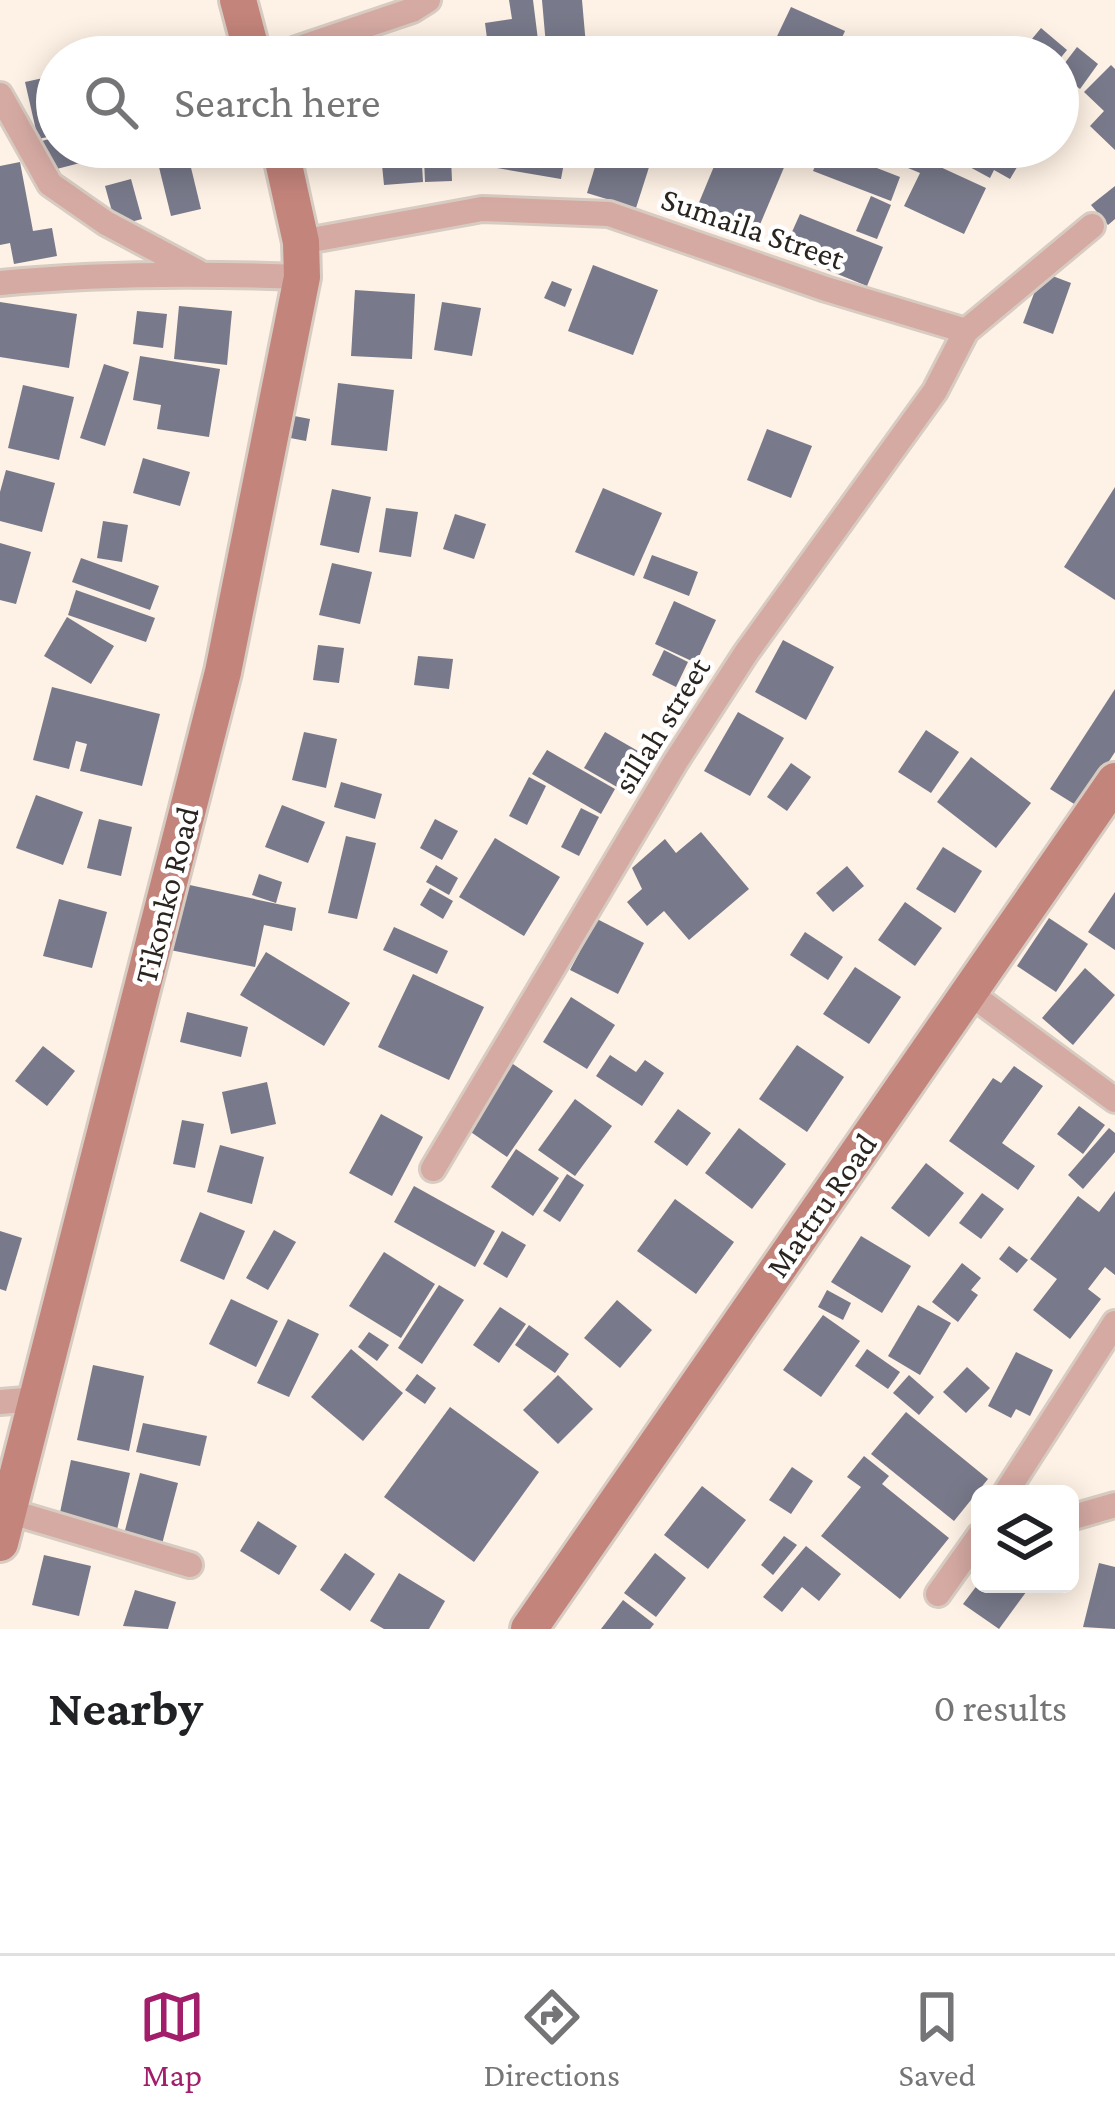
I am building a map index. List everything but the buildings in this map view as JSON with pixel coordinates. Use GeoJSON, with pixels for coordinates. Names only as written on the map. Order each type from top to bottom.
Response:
{"type":"FeatureCollection","features":[{"type":"Feature","properties":{"kind":"street"},"geometry":{"type":"LineString","coordinates":[[238,0],[248,36]]}},
{"type":"Feature","properties":{"kind":"street"},"geometry":{"type":"LineString","coordinates":[[335,36],[428,0]]}},
{"type":"Feature","properties":{"kind":"street"},"geometry":{"type":"LineString","coordinates":[[0,94],[36,159]]}},
{"type":"Feature","properties":{"kind":"street"},"geometry":{"type":"LineString","coordinates":[[41,168],[50,184],[106,223],[200,273]]}},
{"type":"Feature","properties":{"kind":"street"},"geometry":{"type":"LineString","coordinates":[[284,168],[302,259]]}},
{"type":"Feature","properties":{"kind":"street","name":"Sumaila Street"},"geometry":{"type":"LineString","coordinates":[[0,283],[74,275],[200,273],[302,259],[482,209],[609,214],[826,289],[966,331]]}},
{"type":"Feature","properties":{"kind":"street"},"geometry":{"type":"LineString","coordinates":[[966,331],[1092,226]]}},
{"type":"Feature","properties":{"kind":"street","name":"Tikonko Road"},"geometry":{"type":"LineString","coordinates":[[4,1527],[223,672],[302,259]]}},
{"type":"Feature","properties":{"kind":"street","name":"sillah street"},"geometry":{"type":"LineString","coordinates":[[434,1169],[676,761],[746,653],[935,391],[966,331]]}},
{"type":"Feature","properties":{"kind":"street","name":"Mattru Road"},"geometry":{"type":"LineString","coordinates":[[529,1629],[1115,782]]}},
{"type":"Feature","properties":{"kind":"street"},"geometry":{"type":"LineString","coordinates":[[968,992],[1115,1100]]}},
{"type":"Feature","properties":{"kind":"street"},"geometry":{"type":"LineString","coordinates":[[1011,1485],[1115,1323]]}},
{"type":"Feature","properties":{"kind":"street"},"geometry":{"type":"LineString","coordinates":[[0,1402],[37,1399]]}},
{"type":"Feature","properties":{"kind":"street"},"geometry":{"type":"LineString","coordinates":[[1079,1515],[1115,1506]]}},
{"type":"Feature","properties":{"kind":"street"},"geometry":{"type":"LineString","coordinates":[[4,1527],[190,1565]]}}]}
